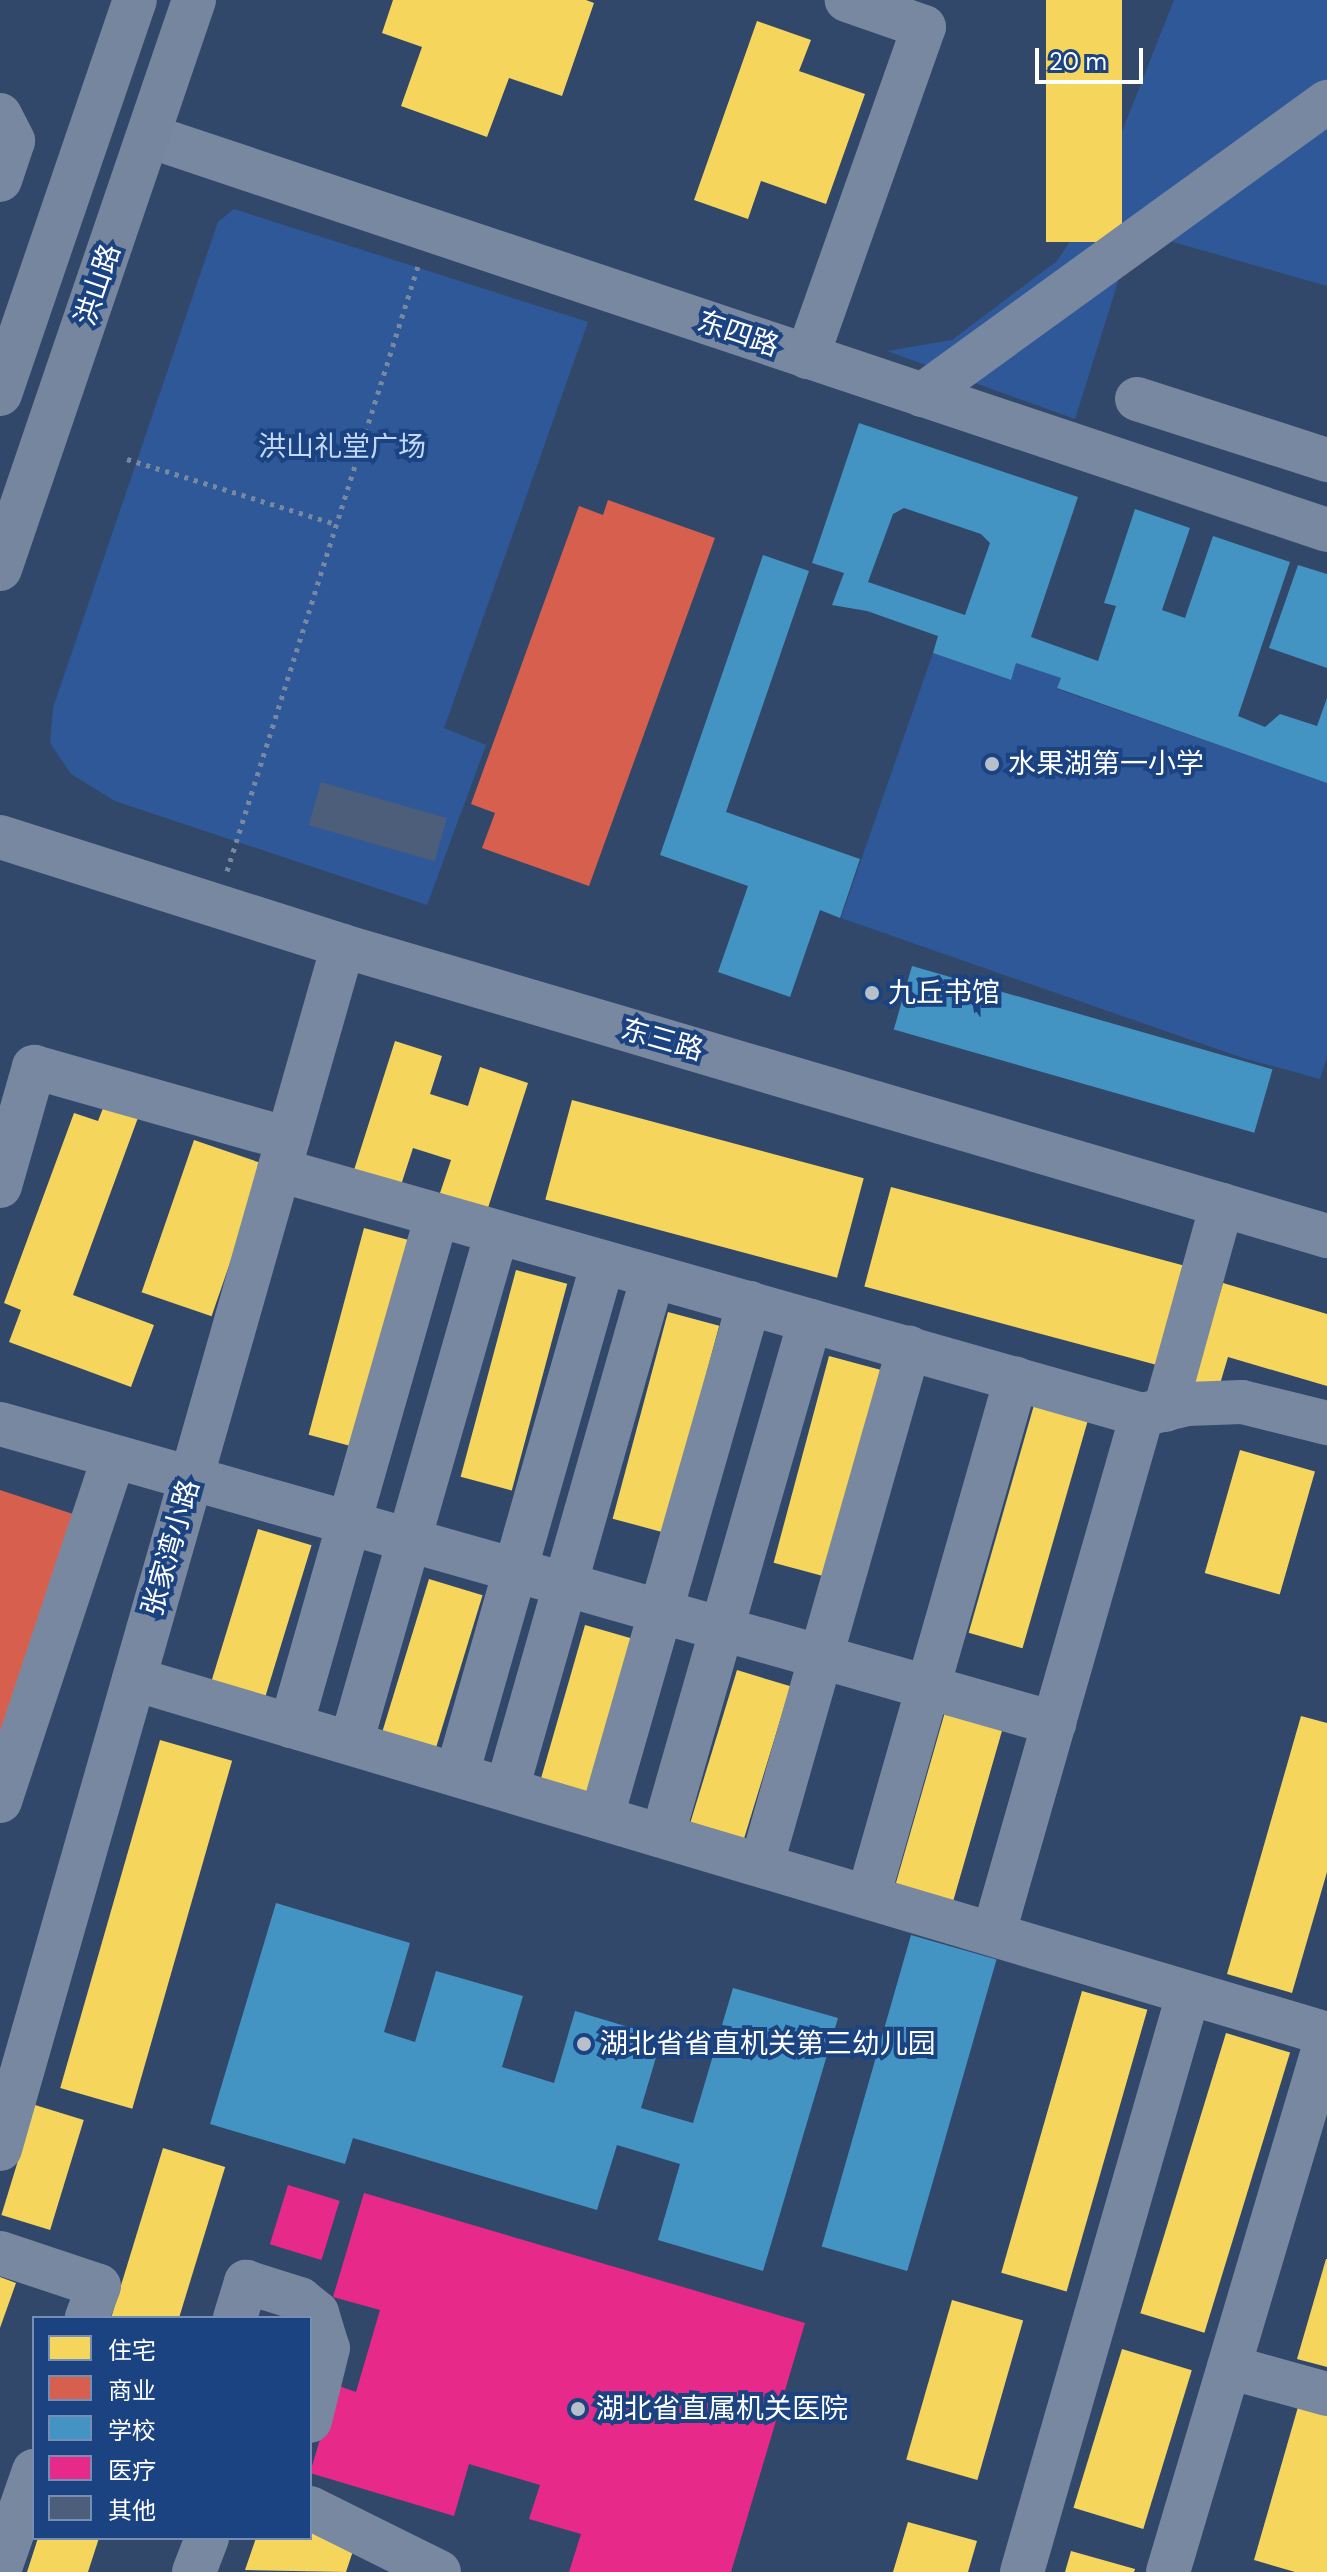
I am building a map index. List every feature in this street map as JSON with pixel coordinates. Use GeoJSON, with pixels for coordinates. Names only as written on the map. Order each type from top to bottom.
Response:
{"type":"FeatureCollection","features":[{"type":"Feature","properties":{"kind":"main road","name":"洪山路"},"geometry":{"type":"LineString","coordinates":[[0,394],[135,0]]}},
{"type":"Feature","properties":{"kind":"main road","name":"洪山路"},"geometry":{"type":"LineString","coordinates":[[0,569],[194,0]]}},
{"type":"Feature","properties":{"kind":"street"},"geometry":{"type":"LineString","coordinates":[[807,357],[924,27],[847,0]]}},
{"type":"Feature","properties":{"kind":"street"},"geometry":{"type":"LineString","coordinates":[[922,395],[1327,102]]}},
{"type":"Feature","properties":{"kind":"street"},"geometry":{"type":"LineString","coordinates":[[0,115],[13,141],[0,180]]}},
{"type":"Feature","properties":{"kind":"street","name":"东四路"},"geometry":{"type":"LineString","coordinates":[[149,136],[1327,530]]}},
{"type":"Feature","properties":{"kind":"street"},"geometry":{"type":"LineString","coordinates":[[1137,399],[1327,460]]}},
{"type":"Feature","properties":{"kind":"street","name":"东三路"},"geometry":{"type":"LineString","coordinates":[[0,837],[343,946],[1327,1236]]}},
{"type":"Feature","properties":{"kind":"street","name":"张家湾小路"},"geometry":{"type":"LineString","coordinates":[[0,2149],[343,946]]}},
{"type":"Feature","properties":{"kind":"street"},"geometry":{"type":"LineString","coordinates":[[0,1186],[34,1067],[284,1154],[437,1215],[1016,1379],[1154,1412],[1242,1402],[1327,1423]]}},
{"type":"Feature","properties":{"kind":"street"},"geometry":{"type":"LineString","coordinates":[[994,1932],[1054,1723],[1222,1205]]}},
{"type":"Feature","properties":{"kind":"street"},"geometry":{"type":"LineString","coordinates":[[291,1726],[437,1215]]}},
{"type":"Feature","properties":{"kind":"street"},"geometry":{"type":"LineString","coordinates":[[351,1743],[497,1232]]}},
{"type":"Feature","properties":{"kind":"street"},"geometry":{"type":"LineString","coordinates":[[457,1774],[603,1262]]}},
{"type":"Feature","properties":{"kind":"street"},"geometry":{"type":"LineString","coordinates":[[507,1789],[653,1276]]}},
{"type":"Feature","properties":{"kind":"street"},"geometry":{"type":"LineString","coordinates":[[602,1816],[749,1303]]}},
{"type":"Feature","properties":{"kind":"street"},"geometry":{"type":"LineString","coordinates":[[663,1834],[810,1321]]}},
{"type":"Feature","properties":{"kind":"street"},"geometry":{"type":"LineString","coordinates":[[762,1863],[909,1348]]}},
{"type":"Feature","properties":{"kind":"street"},"geometry":{"type":"LineString","coordinates":[[869,1894],[1016,1379]]}},
{"type":"Feature","properties":{"kind":"street"},"geometry":{"type":"LineString","coordinates":[[0,1424],[1054,1723]]}},
{"type":"Feature","properties":{"kind":"street"},"geometry":{"type":"LineString","coordinates":[[0,1801],[114,1457]]}},
{"type":"Feature","properties":{"kind":"street"},"geometry":{"type":"LineString","coordinates":[[134,1679],[869,1894],[1188,1995],[1327,2035],[1168,2572]]}},
{"type":"Feature","properties":{"kind":"street"},"geometry":{"type":"LineString","coordinates":[[1022,2572],[1188,1995]]}},
{"type":"Feature","properties":{"kind":"street"},"geometry":{"type":"LineString","coordinates":[[0,2253],[99,2286],[88,2316]]}},
{"type":"Feature","properties":{"kind":"street"},"geometry":{"type":"LineString","coordinates":[[236,2316],[246,2282],[300,2299],[317,2313],[325,2330],[327,2367],[312,2415]]}},
{"type":"Feature","properties":{"kind":"street"},"geometry":{"type":"LineString","coordinates":[[1229,2367],[1327,2394]]}},
{"type":"Feature","properties":{"kind":"street"},"geometry":{"type":"LineString","coordinates":[[0,2568],[32,2477]]}},
{"type":"Feature","properties":{"kind":"street"},"geometry":{"type":"LineString","coordinates":[[312,2509],[439,2572]]}},
{"type":"Feature","properties":{"kind":"street"},"geometry":{"type":"LineString","coordinates":[[194,2572],[206,2540]]}},
{"type":"Feature","properties":{"kind":"path"},"geometry":{"type":"LineString","coordinates":[[216,906],[430,230]]}},
{"type":"Feature","properties":{"kind":"path"},"geometry":{"type":"LineString","coordinates":[[127,459],[336,524]]}},
{"type":"Feature","properties":{"kind":"green space"},"geometry":{"type":"Polygon","coordinates":[[[1174,0],[1327,0],[1327,286],[1163,239],[1121,272],[1075,419],[887,351],[952,340],[1057,261],[1091,210],[1174,0]]]}},
{"type":"Feature","properties":{"kind":"green space","name":"洪山礼堂广场"},"geometry":{"type":"Polygon","coordinates":[[[234,209],[588,322],[444,728],[486,745],[427,905],[115,801],[71,774],[50,743],[53,708],[218,222],[234,209]]]}},
{"type":"Feature","properties":{"kind":"green space"},"geometry":{"type":"Polygon","coordinates":[[[933,653],[1010,680],[1016,663],[1061,678],[1057,689],[1327,783],[1327,1057],[1320,1079],[1243,1058],[841,918],[933,653]]]}},
{"type":"Feature","properties":{"kind":"building: 住宅"},"geometry":{"type":"Polygon","coordinates":[[[393,0],[586,0],[594,3],[562,96],[509,78],[487,137],[401,106],[422,47],[382,33],[393,0]]]}},
{"type":"Feature","properties":{"kind":"building: 住宅"},"geometry":{"type":"Polygon","coordinates":[[[1046,0],[1122,0],[1122,242],[1046,242],[1046,0]]]}},
{"type":"Feature","properties":{"kind":"building: 住宅"},"geometry":{"type":"Polygon","coordinates":[[[757,21],[811,40],[799,71],[865,94],[826,204],[761,181],[748,219],[694,200],[757,21]]]}},
{"type":"Feature","properties":{"kind":"building: 住宅"},"geometry":{"type":"Polygon","coordinates":[[[395,1041],[442,1056],[430,1094],[468,1106],[480,1067],[528,1083],[487,1211],[439,1196],[451,1160],[413,1148],[401,1185],[354,1170],[395,1041]]]}},
{"type":"Feature","properties":{"kind":"building: 住宅"},"geometry":{"type":"Polygon","coordinates":[[[572,1100],[864,1178],[837,1278],[545,1199],[572,1100]]]}},
{"type":"Feature","properties":{"kind":"building: 住宅"},"geometry":{"type":"Polygon","coordinates":[[[105,1103],[139,1115],[73,1295],[154,1325],[131,1387],[9,1342],[21,1310],[4,1303],[74,1113],[98,1121],[105,1103]]]}},
{"type":"Feature","properties":{"kind":"building: 住宅"},"geometry":{"type":"Polygon","coordinates":[[[194,1140],[264,1164],[212,1316],[142,1292],[194,1140]]]}},
{"type":"Feature","properties":{"kind":"building: 住宅"},"geometry":{"type":"Polygon","coordinates":[[[891,1187],[1183,1265],[1156,1365],[864,1286],[891,1187]]]}},
{"type":"Feature","properties":{"kind":"building: 住宅"},"geometry":{"type":"Polygon","coordinates":[[[364,1228],[415,1242],[360,1448],[309,1435],[364,1228]]]}},
{"type":"Feature","properties":{"kind":"building: 住宅"},"geometry":{"type":"Polygon","coordinates":[[[516,1270],[567,1284],[512,1490],[461,1477],[516,1270]]]}},
{"type":"Feature","properties":{"kind":"building: 住宅"},"geometry":{"type":"Polygon","coordinates":[[[1223,1283],[1327,1314],[1327,1386],[1228,1357],[1217,1394],[1192,1387],[1223,1283]]]}},
{"type":"Feature","properties":{"kind":"building: 住宅"},"geometry":{"type":"Polygon","coordinates":[[[668,1312],[719,1326],[664,1532],[613,1519],[668,1312]]]}},
{"type":"Feature","properties":{"kind":"building: 住宅"},"geometry":{"type":"Polygon","coordinates":[[[829,1356],[880,1370],[825,1576],[774,1563],[829,1356]]]}},
{"type":"Feature","properties":{"kind":"building: 住宅"},"geometry":{"type":"Polygon","coordinates":[[[1034,1405],[1088,1420],[1023,1648],[969,1633],[1034,1405]]]}},
{"type":"Feature","properties":{"kind":"building: 住宅"},"geometry":{"type":"Polygon","coordinates":[[[1240,1450],[1315,1471],[1280,1595],[1205,1573],[1240,1450]]]}},
{"type":"Feature","properties":{"kind":"building: 住宅"},"geometry":{"type":"Polygon","coordinates":[[[258,1529],[312,1545],[265,1697],[212,1681],[258,1529]]]}},
{"type":"Feature","properties":{"kind":"building: 住宅"},"geometry":{"type":"Polygon","coordinates":[[[429,1579],[483,1595],[436,1748],[382,1732],[429,1579]]]}},
{"type":"Feature","properties":{"kind":"building: 住宅"},"geometry":{"type":"Polygon","coordinates":[[[585,1625],[640,1641],[596,1795],[541,1779],[585,1625]]]}},
{"type":"Feature","properties":{"kind":"building: 住宅"},"geometry":{"type":"Polygon","coordinates":[[[737,1670],[791,1686],[744,1838],[691,1822],[737,1670]]]}},
{"type":"Feature","properties":{"kind":"building: 住宅"},"geometry":{"type":"Polygon","coordinates":[[[945,1712],[1003,1729],[952,1906],[894,1890],[945,1712]]]}},
{"type":"Feature","properties":{"kind":"building: 住宅"},"geometry":{"type":"Polygon","coordinates":[[[1301,1716],[1327,1723],[1327,1872],[1292,1993],[1227,1974],[1301,1716]]]}},
{"type":"Feature","properties":{"kind":"building: 住宅"},"geometry":{"type":"Polygon","coordinates":[[[160,1740],[232,1761],[132,2109],[60,2088],[160,1740]]]}},
{"type":"Feature","properties":{"kind":"building: 住宅"},"geometry":{"type":"Polygon","coordinates":[[[1082,1991],[1147,2010],[1067,2291],[1001,2273],[1082,1991]]]}},
{"type":"Feature","properties":{"kind":"building: 住宅"},"geometry":{"type":"Polygon","coordinates":[[[1226,2033],[1290,2053],[1204,2333],[1140,2313],[1226,2033]]]}},
{"type":"Feature","properties":{"kind":"building: 住宅"},"geometry":{"type":"Polygon","coordinates":[[[35,2105],[84,2120],[50,2230],[1,2215],[35,2105]]]}},
{"type":"Feature","properties":{"kind":"building: 住宅"},"geometry":{"type":"Polygon","coordinates":[[[163,2148],[225,2167],[180,2316],[112,2316],[163,2148]]]}},
{"type":"Feature","properties":{"kind":"building: 住宅"},"geometry":{"type":"Polygon","coordinates":[[[1327,2259],[1327,2367],[1297,2359],[1327,2259]]]}},
{"type":"Feature","properties":{"kind":"building: 住宅"},"geometry":{"type":"Polygon","coordinates":[[[0,2277],[16,2283],[0,2328],[0,2277]]]}},
{"type":"Feature","properties":{"kind":"building: 住宅"},"geometry":{"type":"Polygon","coordinates":[[[952,2300],[1023,2320],[977,2480],[906,2460],[952,2300]]]}},
{"type":"Feature","properties":{"kind":"building: 住宅"},"geometry":{"type":"Polygon","coordinates":[[[1122,2349],[1192,2370],[1143,2529],[1073,2508],[1122,2349]]]}},
{"type":"Feature","properties":{"kind":"building: 住宅"},"geometry":{"type":"Polygon","coordinates":[[[1300,2400],[1327,2408],[1327,2572],[1295,2572],[1254,2560],[1300,2400]]]}},
{"type":"Feature","properties":{"kind":"building: 住宅"},"geometry":{"type":"Polygon","coordinates":[[[908,2522],[977,2541],[968,2572],[893,2572],[908,2522]]]}},
{"type":"Feature","properties":{"kind":"building: 住宅"},"geometry":{"type":"Polygon","coordinates":[[[312,2524],[357,2539],[346,2572],[245,2570],[255,2540],[312,2540],[312,2524]]]}},
{"type":"Feature","properties":{"kind":"building: 住宅"},"geometry":{"type":"Polygon","coordinates":[[[37,2540],[98,2540],[88,2572],[27,2572],[37,2540]]]}},
{"type":"Feature","properties":{"kind":"building: 住宅"},"geometry":{"type":"Polygon","coordinates":[[[1071,2551],[1135,2569],[1134,2572],[1065,2572],[1071,2551]]]}},
{"type":"Feature","properties":{"kind":"building: 商业"},"geometry":{"type":"Polygon","coordinates":[[[608,500],[715,538],[589,886],[482,848],[495,813],[471,804],[579,506],[603,515],[608,500]]]}},
{"type":"Feature","properties":{"kind":"building: 商业"},"geometry":{"type":"Polygon","coordinates":[[[0,1490],[79,1516],[0,1750],[0,1490]]]}},
{"type":"Feature","properties":{"kind":"building: 学校"},"geometry":{"type":"Polygon","coordinates":[[[859,423],[1078,497],[1031,637],[1098,661],[1116,606],[1104,603],[1135,509],[1190,528],[1162,610],[1185,618],[1213,536],[1290,562],[1238,716],[1265,727],[1280,714],[1317,726],[1327,698],[1327,783],[1057,688],[1061,678],[1016,663],[1011,680],[933,653],[938,636],[867,611],[832,605],[844,573],[812,563],[859,423]],[[904,508],[893,514],[868,582],[965,615],[990,543],[981,534],[904,508]]]}},
{"type":"Feature","properties":{"kind":"building: 学校"},"geometry":{"type":"Polygon","coordinates":[[[763,555],[809,571],[726,812],[860,859],[840,918],[820,910],[790,997],[718,972],[748,886],[660,855],[763,555]]]}},
{"type":"Feature","properties":{"kind":"building: 学校"},"geometry":{"type":"Polygon","coordinates":[[[1298,565],[1327,574],[1327,668],[1269,648],[1298,565]]]}},
{"type":"Feature","properties":{"kind":"building: 学校"},"geometry":{"type":"Polygon","coordinates":[[[912,966],[1272,1069],[1254,1133],[894,1029],[912,966]]]}},
{"type":"Feature","properties":{"kind":"building: 学校"},"geometry":{"type":"Polygon","coordinates":[[[276,1903],[410,1943],[384,2032],[415,2042],[436,1971],[523,1996],[502,2067],[554,2083],[575,2011],[662,2037],[641,2108],[693,2123],[733,1988],[838,2018],[763,2271],[658,2240],[680,2164],[617,2145],[597,2210],[353,2138],[345,2164],[210,2124],[276,1903]]]}},
{"type":"Feature","properties":{"kind":"building: 学校"},"geometry":{"type":"Polygon","coordinates":[[[911,1935],[997,1960],[907,2271],[822,2246],[911,1935]]]}},
{"type":"Feature","properties":{"kind":"building: 医疗"},"geometry":{"type":"Polygon","coordinates":[[[288,2185],[340,2201],[322,2260],[270,2244],[288,2185]]]}},
{"type":"Feature","properties":{"kind":"building: 医疗","name":"湖北省直属机关医院"},"geometry":{"type":"Polygon","coordinates":[[[364,2193],[805,2323],[731,2572],[569,2572],[581,2534],[529,2519],[540,2485],[469,2464],[454,2516],[312,2474],[336,2385],[356,2392],[380,2310],[333,2297],[364,2193]]]}},
{"type":"Feature","properties":{"kind":"building: 其他"},"geometry":{"type":"Polygon","coordinates":[[[321,782],[447,818],[435,861],[309,825],[321,782]]]}},
{"type":"Feature","properties":{"kind":"place","name":"水果湖第一小学"},"geometry":{"type":"Point","coordinates":[992,764]}},
{"type":"Feature","properties":{"kind":"place","name":"九丘书馆"},"geometry":{"type":"Point","coordinates":[872,993]}},
{"type":"Feature","properties":{"kind":"place","name":"湖北省省直机关第三幼儿园"},"geometry":{"type":"Point","coordinates":[584,2044]}},
{"type":"Feature","properties":{"kind":"place","name":"湖北省直属机关医院"},"geometry":{"type":"Point","coordinates":[578,2409]}}]}
